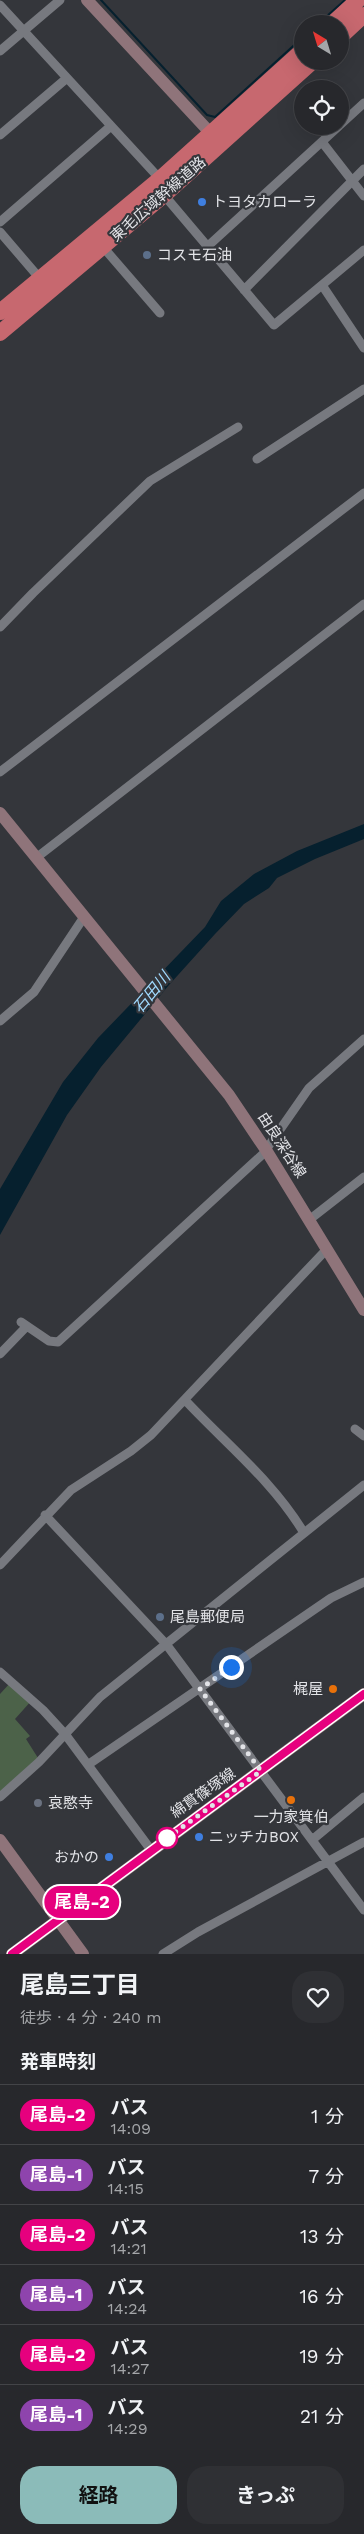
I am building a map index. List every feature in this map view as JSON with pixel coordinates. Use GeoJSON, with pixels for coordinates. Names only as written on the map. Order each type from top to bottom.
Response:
{"type":"FeatureCollection","features":[{"type":"Feature","properties":{"kind":"highway"},"geometry":{"type":"LineString","coordinates":[[342,15],[358,0]]}},
{"type":"Feature","properties":{"kind":"highway"},"geometry":{"type":"LineString","coordinates":[[349,29],[364,15]]}},
{"type":"Feature","properties":{"kind":"highway","name":"東毛広域幹線道路"},"geometry":{"type":"LineString","coordinates":[[0,333],[164,195],[294,59]]}},
{"type":"Feature","properties":{"kind":"highway","name":"東毛広域幹線道路"},"geometry":{"type":"LineString","coordinates":[[0,312],[160,179],[217,139],[302,70]]}},
{"type":"Feature","properties":{"kind":"main road"},"geometry":{"type":"LineString","coordinates":[[87,0],[217,139]]}},
{"type":"Feature","properties":{"kind":"main road"},"geometry":{"type":"LineString","coordinates":[[1,817],[84,917]]}},
{"type":"Feature","properties":{"kind":"main road","name":"由良深谷線"},"geometry":{"type":"LineString","coordinates":[[84,917],[229,1095],[266,1150],[364,1310]]}},
{"type":"Feature","properties":{"kind":"main road","name":"綿貫篠塚線"},"geometry":{"type":"LineString","coordinates":[[12,1954],[364,1694]]}},
{"type":"Feature","properties":{"kind":"main road"},"geometry":{"type":"LineString","coordinates":[[0,1840],[83,1954]]}},
{"type":"Feature","properties":{"kind":"street"},"geometry":{"type":"LineString","coordinates":[[0,51],[60,0]]}},
{"type":"Feature","properties":{"kind":"street"},"geometry":{"type":"LineString","coordinates":[[0,5],[160,179]]}},
{"type":"Feature","properties":{"kind":"street"},"geometry":{"type":"LineString","coordinates":[[0,135],[67,78]]}},
{"type":"Feature","properties":{"kind":"street"},"geometry":{"type":"LineString","coordinates":[[349,117],[364,103]]}},
{"type":"Feature","properties":{"kind":"street"},"geometry":{"type":"LineString","coordinates":[[0,222],[111,126]]}},
{"type":"Feature","properties":{"kind":"street"},"geometry":{"type":"LineString","coordinates":[[208,246],[329,135]]}},
{"type":"Feature","properties":{"kind":"street"},"geometry":{"type":"LineString","coordinates":[[322,142],[364,196]]}},
{"type":"Feature","properties":{"kind":"street"},"geometry":{"type":"LineString","coordinates":[[244,290],[364,169]]}},
{"type":"Feature","properties":{"kind":"street"},"geometry":{"type":"LineString","coordinates":[[164,195],[274,325],[364,250]]}},
{"type":"Feature","properties":{"kind":"street"},"geometry":{"type":"LineString","coordinates":[[0,232],[39,279],[52,290]]}},
{"type":"Feature","properties":{"kind":"street"},"geometry":{"type":"LineString","coordinates":[[103,247],[160,313]]}},
{"type":"Feature","properties":{"kind":"street"},"geometry":{"type":"LineString","coordinates":[[322,285],[364,348]]}},
{"type":"Feature","properties":{"kind":"street"},"geometry":{"type":"LineString","coordinates":[[257,459],[364,389]]}},
{"type":"Feature","properties":{"kind":"street"},"geometry":{"type":"LineString","coordinates":[[0,627],[150,481],[238,427]]}},
{"type":"Feature","properties":{"kind":"street"},"geometry":{"type":"LineString","coordinates":[[0,772],[364,493]]}},
{"type":"Feature","properties":{"kind":"street"},"geometry":{"type":"LineString","coordinates":[[36,858],[364,604]]}},
{"type":"Feature","properties":{"kind":"street"},"geometry":{"type":"LineString","coordinates":[[0,1021],[34,992],[84,917]]}},
{"type":"Feature","properties":{"kind":"street"},"geometry":{"type":"LineString","coordinates":[[0,1354],[24,1324],[49,1341],[58,1342],[266,1150],[309,1088],[364,1039]]}},
{"type":"Feature","properties":{"kind":"street"},"geometry":{"type":"LineString","coordinates":[[309,1220],[364,1177]]}},
{"type":"Feature","properties":{"kind":"street"},"geometry":{"type":"LineString","coordinates":[[0,1565],[45,1515],[71,1490],[141,1445],[326,1250]]}},
{"type":"Feature","properties":{"kind":"street"},"geometry":{"type":"LineString","coordinates":[[185,1400],[265,1480],[290,1511],[304,1533]]}},
{"type":"Feature","properties":{"kind":"street"},"geometry":{"type":"LineString","coordinates":[[354,1429],[364,1436]]}},
{"type":"Feature","properties":{"kind":"street"},"geometry":{"type":"LineString","coordinates":[[0,1797],[39,1762],[100,1697],[364,1485]]}},
{"type":"Feature","properties":{"kind":"street"},"geometry":{"type":"LineString","coordinates":[[45,1515],[166,1644],[364,1910]]}},
{"type":"Feature","properties":{"kind":"street"},"geometry":{"type":"LineString","coordinates":[[88,1764],[331,1598],[364,1582]]}},
{"type":"Feature","properties":{"kind":"street"},"geometry":{"type":"LineString","coordinates":[[0,1672],[44,1710],[65,1734],[151,1850]]}},
{"type":"Feature","properties":{"kind":"street"},"geometry":{"type":"LineString","coordinates":[[312,1840],[364,1797]]}},
{"type":"Feature","properties":{"kind":"street"},"geometry":{"type":"LineString","coordinates":[[163,1954],[198,1932],[364,1842]]}},
{"type":"Feature","properties":{"kind":"green space"},"geometry":{"type":"Polygon","coordinates":[[[11,1682],[32,1700],[15,1719],[30,1736],[26,1739],[38,1758],[0,1793],[0,1694],[11,1682]]]}},
{"type":"Feature","properties":{"kind":"water","name":"石田川"},"geometry":{"type":"Polygon","coordinates":[[[364,824],[364,839],[315,859],[277,878],[269,888],[244,904],[169,985],[101,1067],[67,1115],[0,1235],[0,1189],[63,1082],[98,1038],[205,927],[221,901],[254,874],[297,851],[364,824]]]}},
{"type":"Feature","properties":{"kind":"waterway"},"geometry":{"type":"LineString","coordinates":[[101,0],[207,115],[215,117],[294,45]]}},
{"type":"Feature","properties":{"kind":"waterway"},"geometry":{"type":"LineString","coordinates":[[328,15],[345,0]]}},
{"type":"Feature","properties":{"kind":"bus line","name":"尾島-2"},"geometry":{"type":"LineString","coordinates":[[12,1954],[364,1694]]}},
{"type":"Feature","properties":{"kind":"place","name":"トヨタカローラ"},"geometry":{"type":"Point","coordinates":[202,202]}},
{"type":"Feature","properties":{"kind":"place","name":"コスモ石油"},"geometry":{"type":"Point","coordinates":[147,255]}},
{"type":"Feature","properties":{"kind":"place","name":"尾島郵便局"},"geometry":{"type":"Point","coordinates":[160,1617]}},
{"type":"Feature","properties":{"kind":"place","name":"梶屋"},"geometry":{"type":"Point","coordinates":[333,1689]}},
{"type":"Feature","properties":{"kind":"place","name":"一力家箕伯"},"geometry":{"type":"Point","coordinates":[291,1800]}},
{"type":"Feature","properties":{"kind":"place","name":"哀愍寺"},"geometry":{"type":"Point","coordinates":[38,1803]}},
{"type":"Feature","properties":{"kind":"place","name":"ニッチカBOX"},"geometry":{"type":"Point","coordinates":[199,1837]}},
{"type":"Feature","properties":{"kind":"place","name":"おかの"},"geometry":{"type":"Point","coordinates":[109,1857]}},
{"type":"Feature","properties":{"kind":"route"},"geometry":{"type":"LineString","coordinates":[[167,1838],[164,1840],[261,1771],[200,1689],[231,1667]]}}]}
